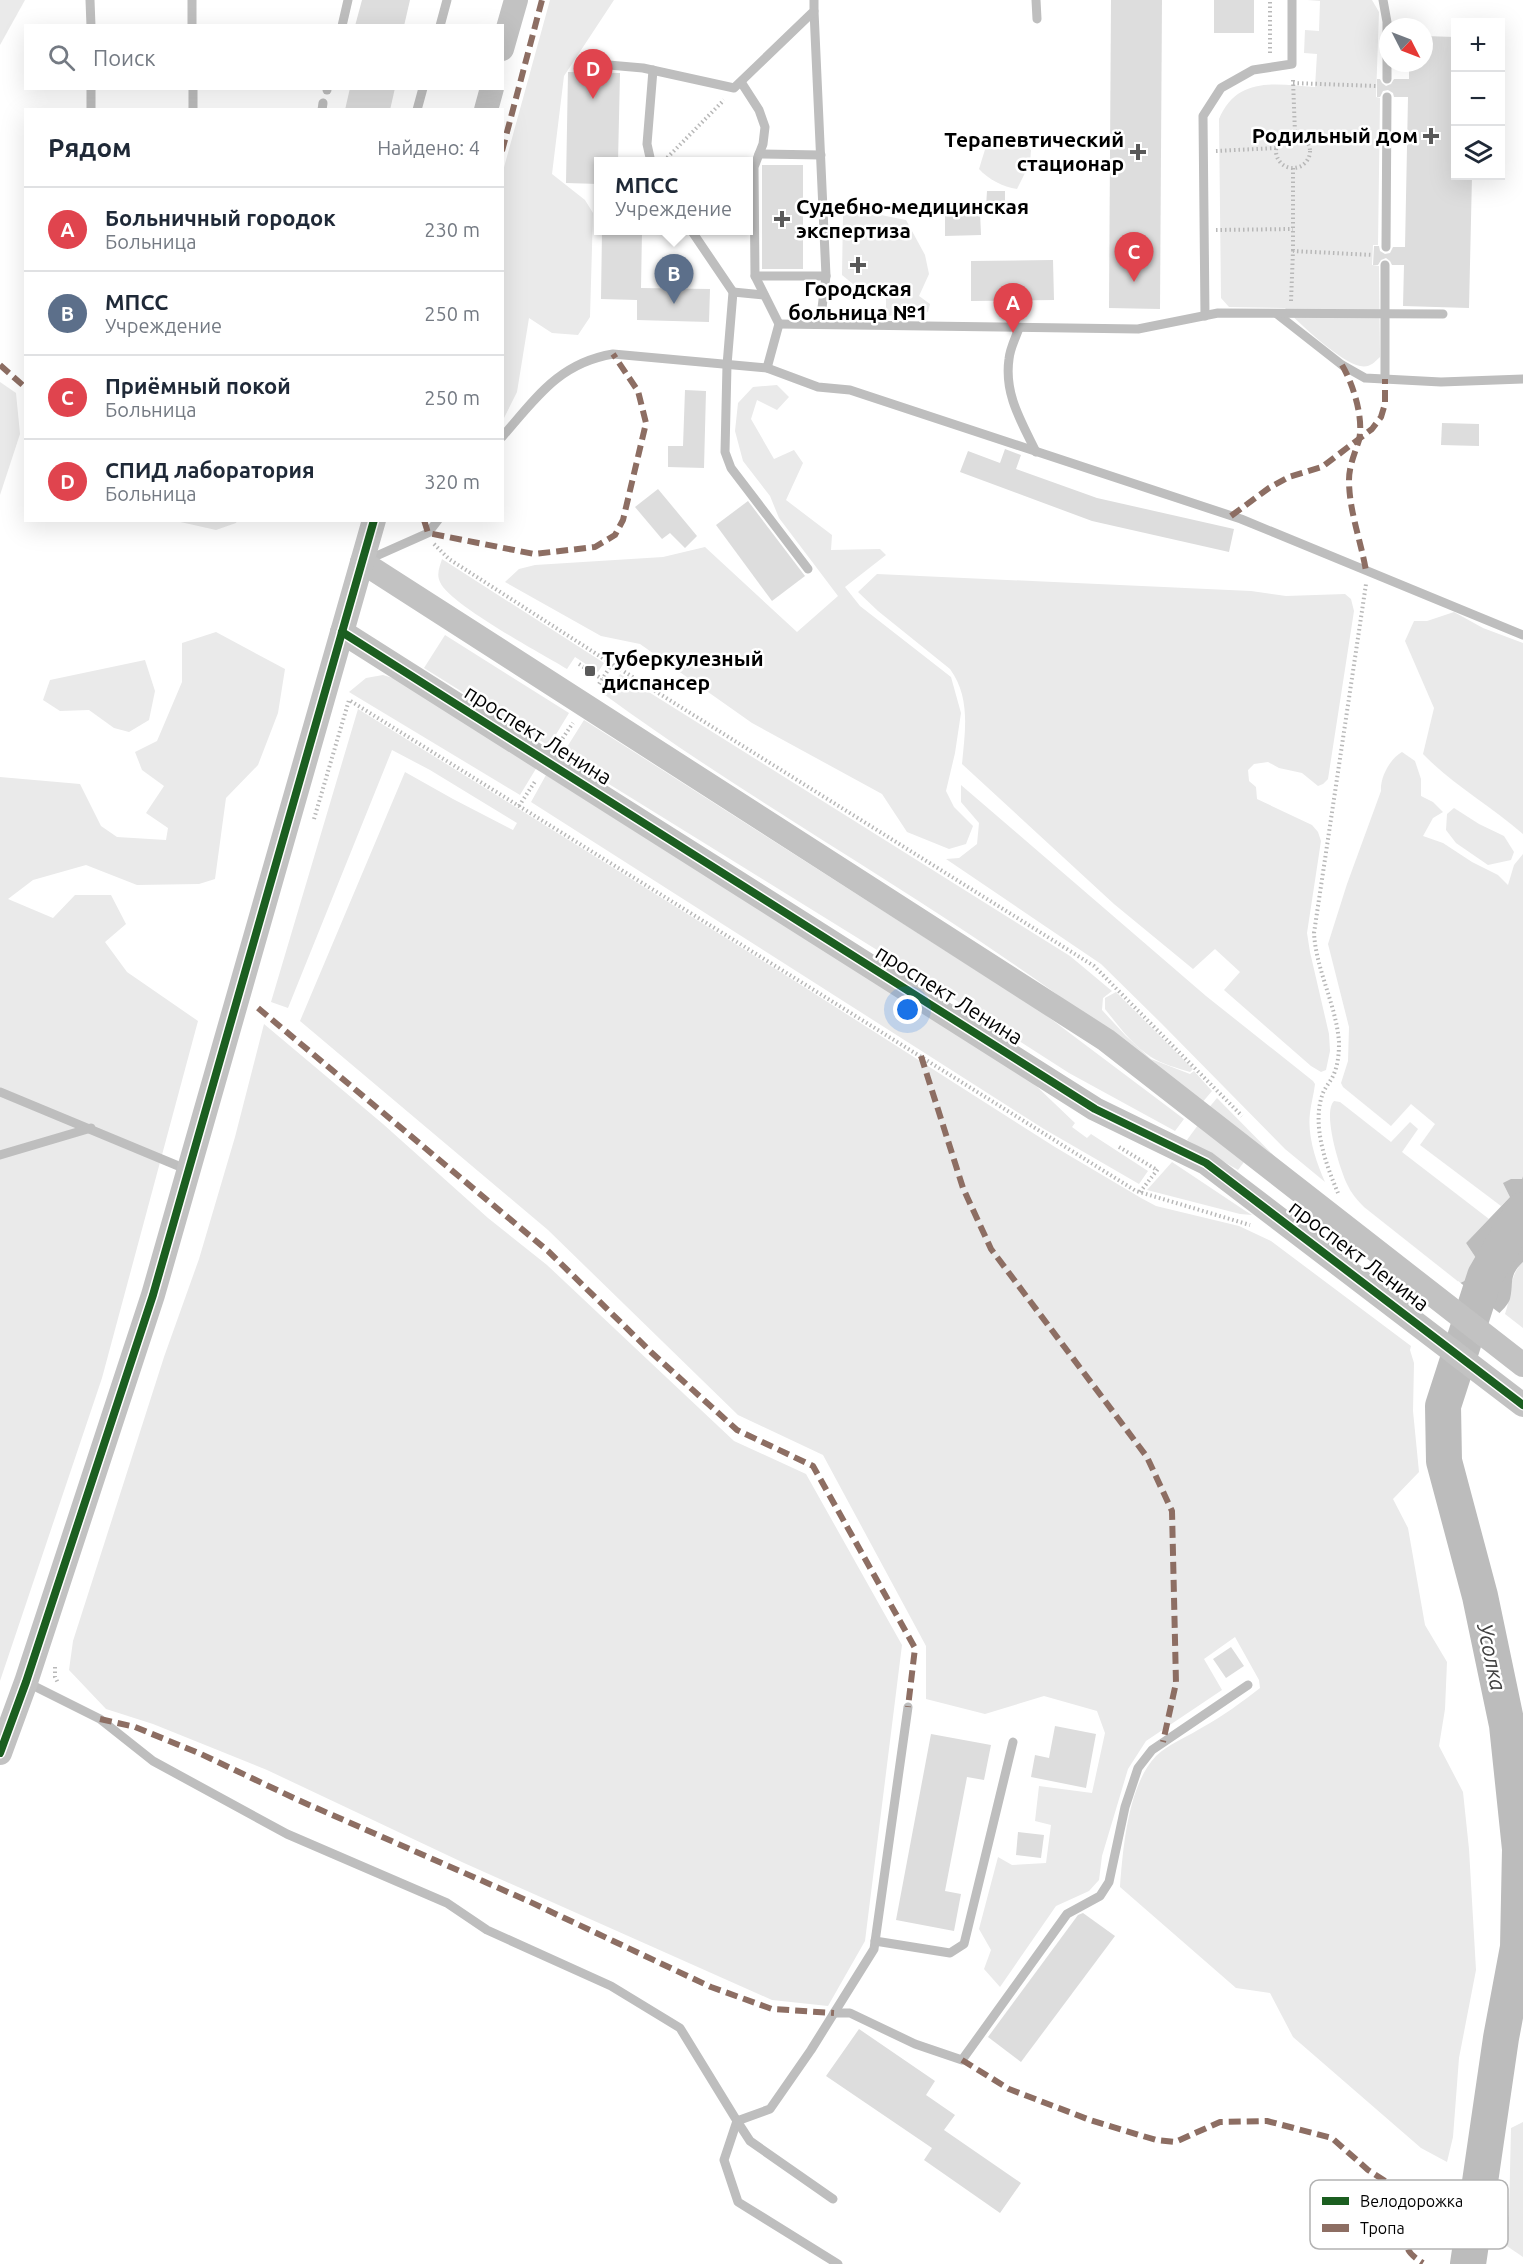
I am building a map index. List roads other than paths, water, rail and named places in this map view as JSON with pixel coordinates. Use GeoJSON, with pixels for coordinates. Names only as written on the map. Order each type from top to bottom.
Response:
{"type":"FeatureCollection","features":[{"type":"Feature","properties":{"kind":"street"},"geometry":{"type":"LineString","coordinates":[[504,42],[516,0]]}},
{"type":"Feature","properties":{"kind":"street"},"geometry":{"type":"LineString","coordinates":[[487,108],[491,90]]}},
{"type":"Feature","properties":{"kind":"street"},"geometry":{"type":"LineString","coordinates":[[0,1753],[26,1682],[153,1295],[373,522]]}},
{"type":"Feature","properties":{"kind":"street","name":"проспект Ленина"},"geometry":{"type":"LineString","coordinates":[[362,562],[1106,1040],[1328,1200],[1523,1365]]}},
{"type":"Feature","properties":{"kind":"street","name":"проспект Ленина"},"geometry":{"type":"LineString","coordinates":[[342,632],[1095,1109],[1206,1163],[1523,1405]]}},
{"type":"Feature","properties":{"kind":"lane"},"geometry":{"type":"LineString","coordinates":[[90,0],[91,24]]}},
{"type":"Feature","properties":{"kind":"lane"},"geometry":{"type":"LineString","coordinates":[[192,0],[192,24]]}},
{"type":"Feature","properties":{"kind":"lane"},"geometry":{"type":"LineString","coordinates":[[342,24],[348,0]]}},
{"type":"Feature","properties":{"kind":"lane"},"geometry":{"type":"LineString","coordinates":[[441,24],[447,0]]}},
{"type":"Feature","properties":{"kind":"lane"},"geometry":{"type":"LineString","coordinates":[[814,0],[826,276],[820,324]]}},
{"type":"Feature","properties":{"kind":"lane"},"geometry":{"type":"LineString","coordinates":[[1036,0],[1036,19]]}},
{"type":"Feature","properties":{"kind":"lane"},"geometry":{"type":"LineString","coordinates":[[1205,316],[1203,116],[1221,88],[1252,70],[1292,64],[1292,0]]}},
{"type":"Feature","properties":{"kind":"lane"},"geometry":{"type":"LineString","coordinates":[[1383,0],[1387,22],[1387,79]]}},
{"type":"Feature","properties":{"kind":"lane"},"geometry":{"type":"LineString","coordinates":[[738,85],[814,11]]}},
{"type":"Feature","properties":{"kind":"lane"},"geometry":{"type":"LineString","coordinates":[[597,64],[653,70],[738,85],[759,111],[765,127],[763,144],[754,167],[756,276],[779,324],[766,368]]}},
{"type":"Feature","properties":{"kind":"lane"},"geometry":{"type":"LineString","coordinates":[[650,157],[647,144],[653,70]]}},
{"type":"Feature","properties":{"kind":"lane"},"geometry":{"type":"LineString","coordinates":[[91,90],[91,108]]}},
{"type":"Feature","properties":{"kind":"lane"},"geometry":{"type":"LineString","coordinates":[[193,90],[193,108]]}},
{"type":"Feature","properties":{"kind":"lane"},"geometry":{"type":"LineString","coordinates":[[418,108],[422,90]]}},
{"type":"Feature","properties":{"kind":"lane"},"geometry":{"type":"LineString","coordinates":[[1386,247],[1387,97]]}},
{"type":"Feature","properties":{"kind":"lane"},"geometry":{"type":"LineString","coordinates":[[759,154],[820,155]]}},
{"type":"Feature","properties":{"kind":"lane"},"geometry":{"type":"LineString","coordinates":[[694,235],[733,292],[727,364],[725,452],[731,468],[808,569]]}},
{"type":"Feature","properties":{"kind":"lane"},"geometry":{"type":"LineString","coordinates":[[1385,265],[1385,379]]}},
{"type":"Feature","properties":{"kind":"lane"},"geometry":{"type":"LineString","coordinates":[[756,276],[826,276]]}},
{"type":"Feature","properties":{"kind":"lane"},"geometry":{"type":"LineString","coordinates":[[733,292],[764,295]]}},
{"type":"Feature","properties":{"kind":"lane"},"geometry":{"type":"LineString","coordinates":[[779,324],[1138,329],[1218,313],[1443,314]]}},
{"type":"Feature","properties":{"kind":"lane"},"geometry":{"type":"LineString","coordinates":[[1276,314],[1354,373],[1365,378],[1441,382],[1523,379]]}},
{"type":"Feature","properties":{"kind":"lane"},"geometry":{"type":"LineString","coordinates":[[1019,328],[1009,357],[1008,386],[1014,407],[1036,452]]}},
{"type":"Feature","properties":{"kind":"lane"},"geometry":{"type":"LineString","coordinates":[[504,435],[536,397],[554,381],[572,366],[592,357],[613,354],[766,368],[818,387],[849,390],[1240,519],[1523,635]]}},
{"type":"Feature","properties":{"kind":"lane"},"geometry":{"type":"LineString","coordinates":[[362,562],[428,533],[436,522]]}},
{"type":"Feature","properties":{"kind":"lane"},"geometry":{"type":"LineString","coordinates":[[0,1092],[188,1170]]}},
{"type":"Feature","properties":{"kind":"lane"},"geometry":{"type":"LineString","coordinates":[[0,1155],[91,1128]]}},
{"type":"Feature","properties":{"kind":"lane"},"geometry":{"type":"LineString","coordinates":[[26,1682],[100,1719],[153,1761],[287,1834],[447,1903],[487,1929],[611,1986],[680,2028],[750,2141],[833,2199]]}},
{"type":"Feature","properties":{"kind":"lane"},"geometry":{"type":"LineString","coordinates":[[834,2013],[850,2013],[915,2044],[962,2060],[1067,1914],[1100,1896],[1109,1882],[1125,1808],[1138,1768],[1152,1750],[1248,1685]]}},
{"type":"Feature","properties":{"kind":"lane"},"geometry":{"type":"LineString","coordinates":[[737,2121],[770,2109],[874,1949],[908,1707]]}},
{"type":"Feature","properties":{"kind":"lane"},"geometry":{"type":"LineString","coordinates":[[875,1941],[950,1953],[964,1944],[1013,1742]]}},
{"type":"Feature","properties":{"kind":"lane"},"geometry":{"type":"LineString","coordinates":[[737,2121],[724,2160],[738,2202],[838,2264]]}},
{"type":"Feature","properties":{"kind":"waterway","name":"Усолка"},"geometry":{"type":"LineString","coordinates":[[1480,2180],[1501,2038],[1518,1947],[1520,1849],[1507,1725],[1480,1596],[1444,1461],[1443,1406],[1485,1276],[1523,1210]]}},
{"type":"Feature","properties":{"kind":"waterway","name":"Усолка"},"geometry":{"type":"LineString","coordinates":[[1468,2264],[1470,2249]]}},
{"type":"Feature","properties":{"kind":"place","name":"СПИД лаборатория"},"geometry":{"type":"Point","coordinates":[593,99]}},
{"type":"Feature","properties":{"kind":"place","name":"Родильный дом"},"geometry":{"type":"Point","coordinates":[1431,136]}},
{"type":"Feature","properties":{"kind":"place","name":"Терапевтический стационар"},"geometry":{"type":"Point","coordinates":[1138,152]}},
{"type":"Feature","properties":{"kind":"place","name":"Судебно-медицинская экспертиза"},"geometry":{"type":"Point","coordinates":[782,219]}},
{"type":"Feature","properties":{"kind":"place","name":"Городская больница №1"},"geometry":{"type":"Point","coordinates":[858,265]}},
{"type":"Feature","properties":{"kind":"place","name":"Приёмный покой"},"geometry":{"type":"Point","coordinates":[1134,282]}},
{"type":"Feature","properties":{"kind":"place","name":"МПСС"},"geometry":{"type":"Point","coordinates":[674,304]}},
{"type":"Feature","properties":{"kind":"place","name":"Больничный городок"},"geometry":{"type":"Point","coordinates":[1013,333]}},
{"type":"Feature","properties":{"kind":"place","name":"Туберкулезный диспансер"},"geometry":{"type":"Point","coordinates":[590,671]}}]}
